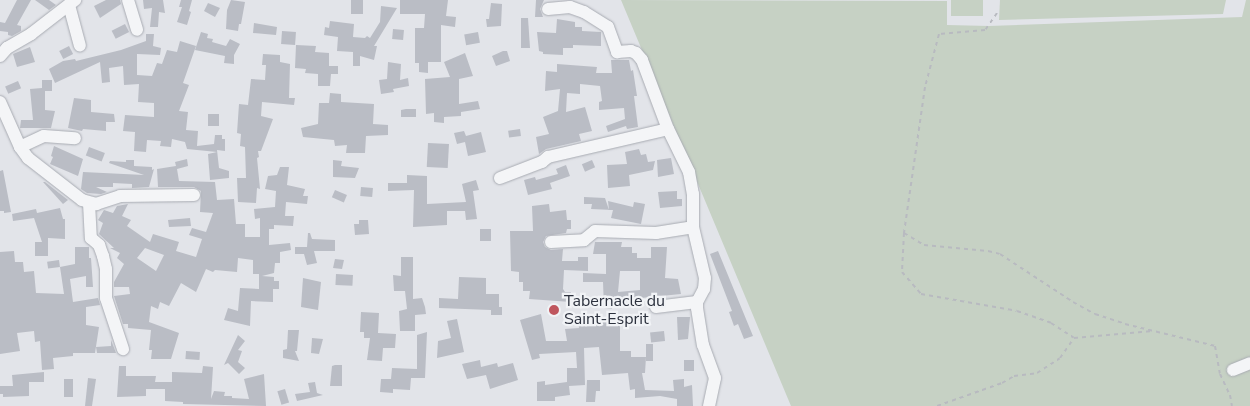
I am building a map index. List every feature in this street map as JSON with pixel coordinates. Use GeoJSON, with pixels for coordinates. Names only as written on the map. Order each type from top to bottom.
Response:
{"type":"FeatureCollection","features":[{"type":"Feature","properties":{"kind":"street"},"geometry":{"type":"LineString","coordinates":[[128,0],[137,30]]}},
{"type":"Feature","properties":{"kind":"street"},"geometry":{"type":"LineString","coordinates":[[0,56],[7,48],[31,34],[72,3],[80,46]]}},
{"type":"Feature","properties":{"kind":"street"},"geometry":{"type":"LineString","coordinates":[[548,9],[570,7],[584,12],[608,27],[617,52],[631,51],[636,53],[642,60],[668,129],[689,172],[693,194],[693,227],[705,278],[704,289],[697,302],[703,345],[715,378],[709,406]]}},
{"type":"Feature","properties":{"kind":"street"},"geometry":{"type":"LineString","coordinates":[[0,102],[20,147],[40,168],[89,203],[96,204],[120,196],[194,195]]}},
{"type":"Feature","properties":{"kind":"street"},"geometry":{"type":"LineString","coordinates":[[500,178],[542,162],[548,157],[668,129]]}},
{"type":"Feature","properties":{"kind":"street"},"geometry":{"type":"LineString","coordinates":[[20,147],[44,136],[75,138]]}},
{"type":"Feature","properties":{"kind":"street"},"geometry":{"type":"LineString","coordinates":[[89,203],[92,238],[99,245],[106,269],[106,298],[124,349]]}},
{"type":"Feature","properties":{"kind":"street"},"geometry":{"type":"LineString","coordinates":[[551,242],[584,240],[595,231],[656,233],[693,227]]}},
{"type":"Feature","properties":{"kind":"street"},"geometry":{"type":"LineString","coordinates":[[656,307],[697,302]]}},
{"type":"Feature","properties":{"kind":"street"},"geometry":{"type":"LineString","coordinates":[[1233,370],[1250,363]]}},
{"type":"Feature","properties":{"kind":"path"},"geometry":{"type":"LineString","coordinates":[[997,13],[986,30],[939,34],[925,87],[904,233],[902,272],[921,294],[1017,311],[1051,323],[1074,338],[1153,331]]}},
{"type":"Feature","properties":{"kind":"path"},"geometry":{"type":"LineString","coordinates":[[904,233],[924,245],[988,251],[1000,254],[1073,302],[1095,314],[1215,346],[1220,374],[1230,395],[1232,406]]}},
{"type":"Feature","properties":{"kind":"path"},"geometry":{"type":"LineString","coordinates":[[937,406],[1002,384],[1014,376],[1037,373],[1060,358],[1074,338]]}},
{"type":"Feature","properties":{"kind":"green space"},"geometry":{"type":"Polygon","coordinates":[[[621,0],[947,1],[947,25],[989,26],[1242,17],[1246,0],[1250,0],[1250,406],[791,406],[621,0]]]}},
{"type":"Feature","properties":{"kind":"green space"},"geometry":{"type":"Polygon","coordinates":[[[951,0],[983,0],[983,16],[951,16],[951,0]]]}},
{"type":"Feature","properties":{"kind":"green space"},"geometry":{"type":"Polygon","coordinates":[[[1000,0],[1226,0],[1223,14],[999,20],[1000,0]]]}},
{"type":"Feature","properties":{"kind":"building"},"geometry":{"type":"Polygon","coordinates":[[[17,0],[31,0],[17,25],[21,26],[21,31],[12,36],[8,35],[8,32],[0,31],[0,22],[5,23],[17,0]]]}},
{"type":"Feature","properties":{"kind":"building"},"geometry":{"type":"Polygon","coordinates":[[[35,0],[49,0],[56,5],[49,10],[35,0]]]}},
{"type":"Feature","properties":{"kind":"building"},"geometry":{"type":"Polygon","coordinates":[[[106,0],[120,0],[121,4],[100,18],[94,6],[106,0]]]}},
{"type":"Feature","properties":{"kind":"building"},"geometry":{"type":"Polygon","coordinates":[[[143,0],[163,0],[165,13],[159,12],[158,27],[150,27],[152,8],[144,9],[143,0]]]}},
{"type":"Feature","properties":{"kind":"building"},"geometry":{"type":"Polygon","coordinates":[[[181,0],[192,0],[187,25],[177,22],[182,7],[179,7],[181,0]]]}},
{"type":"Feature","properties":{"kind":"building"},"geometry":{"type":"Polygon","coordinates":[[[231,0],[245,2],[238,31],[226,29],[227,10],[231,0]]]}},
{"type":"Feature","properties":{"kind":"building"},"geometry":{"type":"Polygon","coordinates":[[[351,0],[363,0],[363,14],[351,14],[351,0]]]}},
{"type":"Feature","properties":{"kind":"building"},"geometry":{"type":"Polygon","coordinates":[[[400,0],[448,0],[446,16],[456,17],[455,27],[441,25],[441,62],[428,62],[428,73],[419,72],[419,63],[415,63],[415,28],[424,28],[425,14],[400,14],[400,0]]]}},
{"type":"Feature","properties":{"kind":"building"},"geometry":{"type":"Polygon","coordinates":[[[536,0],[544,0],[540,9],[543,17],[535,17],[536,0]]]}},
{"type":"Feature","properties":{"kind":"building"},"geometry":{"type":"Polygon","coordinates":[[[208,3],[220,8],[215,17],[204,11],[208,3]]]}},
{"type":"Feature","properties":{"kind":"building"},"geometry":{"type":"Polygon","coordinates":[[[491,3],[502,4],[501,26],[487,27],[486,19],[489,19],[491,3]]]}},
{"type":"Feature","properties":{"kind":"building"},"geometry":{"type":"Polygon","coordinates":[[[381,6],[397,8],[374,46],[377,46],[374,60],[360,56],[360,66],[353,66],[353,52],[337,51],[338,37],[324,35],[325,27],[329,28],[330,21],[354,24],[353,37],[365,38],[367,36],[370,38],[380,22],[381,6]]]}},
{"type":"Feature","properties":{"kind":"building"},"geometry":{"type":"Polygon","coordinates":[[[521,18],[528,18],[530,48],[521,48],[521,18]]]}},
{"type":"Feature","properties":{"kind":"building"},"geometry":{"type":"Polygon","coordinates":[[[557,19],[575,22],[575,27],[582,27],[582,31],[601,32],[601,46],[573,45],[573,48],[563,48],[563,55],[543,54],[543,52],[539,51],[537,32],[556,33],[557,19]]]}},
{"type":"Feature","properties":{"kind":"building"},"geometry":{"type":"Polygon","coordinates":[[[254,23],[277,27],[276,35],[253,33],[254,23]]]}},
{"type":"Feature","properties":{"kind":"building"},"geometry":{"type":"Polygon","coordinates":[[[125,24],[129,32],[116,39],[112,31],[125,24]]]}},
{"type":"Feature","properties":{"kind":"building"},"geometry":{"type":"Polygon","coordinates":[[[393,29],[404,30],[403,40],[392,39],[393,29]]]}},
{"type":"Feature","properties":{"kind":"building"},"geometry":{"type":"Polygon","coordinates":[[[282,31],[296,32],[295,45],[281,44],[282,31]]]}},
{"type":"Feature","properties":{"kind":"building"},"geometry":{"type":"Polygon","coordinates":[[[201,32],[208,34],[207,38],[213,39],[212,42],[226,46],[230,39],[240,44],[234,55],[234,64],[224,63],[225,56],[195,50],[201,32]]]}},
{"type":"Feature","properties":{"kind":"building"},"geometry":{"type":"Polygon","coordinates":[[[478,32],[480,43],[466,45],[464,34],[478,32]]]}},
{"type":"Feature","properties":{"kind":"building"},"geometry":{"type":"Polygon","coordinates":[[[146,34],[154,34],[153,46],[161,48],[160,55],[137,54],[137,75],[152,76],[157,63],[162,64],[167,50],[177,52],[180,41],[196,46],[183,83],[189,85],[179,111],[188,112],[186,130],[198,131],[197,146],[214,144],[215,135],[222,135],[222,139],[225,139],[225,151],[217,150],[219,168],[229,171],[229,178],[210,180],[208,154],[217,152],[187,149],[185,142],[172,139],[171,147],[160,146],[161,141],[147,140],[146,152],[134,151],[135,132],[123,131],[125,115],[154,117],[154,103],[138,102],[139,84],[124,85],[123,66],[109,68],[110,82],[102,83],[100,62],[55,83],[49,69],[63,61],[75,59],[76,61],[121,50],[146,41],[146,34]]]}},
{"type":"Feature","properties":{"kind":"building"},"geometry":{"type":"Polygon","coordinates":[[[296,45],[316,46],[315,52],[329,53],[329,66],[338,66],[338,74],[331,74],[330,86],[318,86],[318,74],[305,73],[306,69],[295,68],[296,45]]]}},
{"type":"Feature","properties":{"kind":"building"},"geometry":{"type":"Polygon","coordinates":[[[69,46],[73,54],[63,59],[59,51],[69,46]]]}},
{"type":"Feature","properties":{"kind":"building"},"geometry":{"type":"Polygon","coordinates":[[[30,47],[35,62],[17,67],[13,54],[30,47]]]}},
{"type":"Feature","properties":{"kind":"building"},"geometry":{"type":"Polygon","coordinates":[[[507,51],[510,61],[496,66],[492,56],[507,51]]]}},
{"type":"Feature","properties":{"kind":"building"},"geometry":{"type":"Polygon","coordinates":[[[465,53],[473,76],[459,79],[459,104],[478,101],[480,109],[461,112],[461,116],[444,117],[444,123],[434,122],[434,113],[426,114],[425,79],[450,77],[444,62],[465,53]]]}},
{"type":"Feature","properties":{"kind":"building"},"geometry":{"type":"Polygon","coordinates":[[[263,54],[280,55],[280,62],[290,64],[289,98],[295,98],[294,105],[262,102],[261,116],[273,119],[261,151],[258,151],[260,189],[257,188],[256,203],[238,202],[237,178],[246,178],[245,147],[240,146],[241,134],[237,133],[239,104],[248,105],[251,79],[265,80],[266,65],[262,65],[263,54]]]}},
{"type":"Feature","properties":{"kind":"building"},"geometry":{"type":"Polygon","coordinates":[[[611,60],[629,60],[631,71],[633,70],[637,96],[634,96],[638,127],[627,129],[626,126],[608,132],[606,126],[625,119],[624,108],[599,110],[599,102],[602,101],[600,86],[580,84],[580,94],[567,93],[566,112],[585,107],[592,131],[579,134],[581,141],[546,149],[539,154],[536,137],[549,134],[543,117],[558,111],[560,89],[545,91],[546,71],[557,72],[557,64],[597,67],[596,73],[612,73],[611,60]]]}},
{"type":"Feature","properties":{"kind":"building"},"geometry":{"type":"Polygon","coordinates":[[[388,62],[401,64],[400,80],[408,78],[409,86],[393,89],[394,92],[381,94],[379,80],[387,79],[388,62]]]}},
{"type":"Feature","properties":{"kind":"building"},"geometry":{"type":"Polygon","coordinates":[[[42,80],[52,80],[52,91],[45,91],[45,110],[55,111],[51,128],[20,128],[21,120],[33,120],[30,89],[42,88],[42,80]]]}},
{"type":"Feature","properties":{"kind":"building"},"geometry":{"type":"Polygon","coordinates":[[[18,81],[21,88],[8,94],[5,86],[18,81]]]}},
{"type":"Feature","properties":{"kind":"building"},"geometry":{"type":"Polygon","coordinates":[[[330,93],[341,94],[341,102],[374,104],[373,124],[388,125],[388,135],[366,136],[365,153],[346,153],[347,145],[335,146],[334,140],[303,137],[301,128],[318,124],[319,103],[329,103],[330,93]]]}},
{"type":"Feature","properties":{"kind":"building"},"geometry":{"type":"Polygon","coordinates":[[[74,98],[91,100],[91,112],[114,114],[115,122],[106,122],[106,131],[83,129],[82,131],[68,128],[74,98]]]}},
{"type":"Feature","properties":{"kind":"building"},"geometry":{"type":"Polygon","coordinates":[[[416,109],[416,117],[401,117],[401,110],[416,109]]]}},
{"type":"Feature","properties":{"kind":"building"},"geometry":{"type":"Polygon","coordinates":[[[208,114],[219,114],[219,126],[208,126],[208,114]]]}},
{"type":"Feature","properties":{"kind":"building"},"geometry":{"type":"Polygon","coordinates":[[[520,129],[521,136],[509,138],[508,131],[520,129]]]}},
{"type":"Feature","properties":{"kind":"building"},"geometry":{"type":"Polygon","coordinates":[[[464,131],[466,136],[481,132],[486,152],[468,156],[465,142],[457,144],[454,133],[464,131]]]}},
{"type":"Feature","properties":{"kind":"building"},"geometry":{"type":"Polygon","coordinates":[[[428,143],[449,144],[448,168],[427,167],[428,143]]]}},
{"type":"Feature","properties":{"kind":"building"},"geometry":{"type":"Polygon","coordinates":[[[54,146],[83,159],[78,176],[50,164],[54,146]]]}},
{"type":"Feature","properties":{"kind":"building"},"geometry":{"type":"Polygon","coordinates":[[[89,147],[105,153],[102,161],[86,155],[89,147]]]}},
{"type":"Feature","properties":{"kind":"building"},"geometry":{"type":"Polygon","coordinates":[[[639,149],[641,155],[646,154],[648,162],[655,161],[653,170],[629,175],[630,186],[608,188],[607,165],[627,164],[625,152],[639,149]]]}},
{"type":"Feature","properties":{"kind":"building"},"geometry":{"type":"Polygon","coordinates":[[[671,158],[674,174],[658,177],[657,160],[671,158]]]}},
{"type":"Feature","properties":{"kind":"building"},"geometry":{"type":"Polygon","coordinates":[[[187,159],[188,166],[177,169],[179,181],[215,182],[217,200],[234,199],[236,224],[245,224],[245,237],[260,237],[260,218],[255,219],[254,209],[275,207],[276,191],[265,189],[268,176],[277,175],[280,167],[289,167],[287,185],[305,189],[303,196],[308,196],[307,204],[286,202],[285,216],[294,216],[293,226],[274,225],[274,229],[269,229],[269,245],[290,243],[291,250],[280,252],[280,263],[275,263],[274,273],[262,276],[274,277],[274,281],[279,281],[279,289],[273,289],[273,302],[251,301],[250,326],[224,320],[228,308],[238,311],[240,288],[259,289],[259,274],[253,274],[253,260],[238,258],[237,272],[215,270],[213,272],[206,269],[196,292],[181,283],[169,306],[160,302],[158,309],[151,306],[149,322],[179,333],[171,359],[151,359],[152,350],[149,350],[151,330],[128,328],[128,324],[123,324],[114,296],[130,294],[129,287],[114,287],[114,282],[124,264],[117,258],[120,253],[110,248],[114,248],[99,234],[103,223],[98,220],[104,210],[113,213],[117,206],[128,204],[122,216],[131,220],[127,226],[150,242],[153,234],[179,242],[176,251],[196,257],[202,239],[189,235],[192,228],[206,232],[213,213],[200,212],[201,191],[194,187],[158,187],[157,169],[176,166],[175,162],[187,159]],[[145,248],[137,258],[156,271],[164,255],[145,248]]]}},
{"type":"Feature","properties":{"kind":"building"},"geometry":{"type":"Polygon","coordinates":[[[126,160],[134,160],[134,166],[152,167],[152,170],[154,169],[149,187],[132,188],[132,184],[113,183],[113,187],[96,187],[107,192],[101,194],[87,193],[81,189],[83,172],[144,175],[109,163],[110,161],[126,162],[126,160]]]}},
{"type":"Feature","properties":{"kind":"building"},"geometry":{"type":"Polygon","coordinates":[[[333,160],[342,161],[341,166],[359,168],[355,178],[333,177],[333,160]]]}},
{"type":"Feature","properties":{"kind":"building"},"geometry":{"type":"Polygon","coordinates":[[[592,160],[595,167],[585,172],[582,164],[592,160]]]}},
{"type":"Feature","properties":{"kind":"building"},"geometry":{"type":"Polygon","coordinates":[[[566,165],[570,176],[550,183],[552,189],[528,195],[524,180],[535,177],[536,180],[558,174],[556,169],[566,165]]]}},
{"type":"Feature","properties":{"kind":"building"},"geometry":{"type":"Polygon","coordinates":[[[3,170],[11,212],[4,213],[4,211],[0,211],[0,171],[3,170]]]}},
{"type":"Feature","properties":{"kind":"building"},"geometry":{"type":"Polygon","coordinates":[[[407,175],[427,176],[427,204],[466,202],[462,184],[476,180],[479,190],[473,191],[477,219],[466,220],[465,211],[447,211],[447,225],[413,227],[414,190],[388,191],[388,183],[407,183],[407,175]]]}},
{"type":"Feature","properties":{"kind":"building"},"geometry":{"type":"Polygon","coordinates":[[[43,182],[45,182],[68,200],[63,204],[43,182]]]}},
{"type":"Feature","properties":{"kind":"building"},"geometry":{"type":"Polygon","coordinates":[[[361,187],[373,188],[372,197],[360,196],[361,187]]]}},
{"type":"Feature","properties":{"kind":"building"},"geometry":{"type":"Polygon","coordinates":[[[335,190],[347,195],[344,202],[332,197],[335,190]]]}},
{"type":"Feature","properties":{"kind":"building"},"geometry":{"type":"Polygon","coordinates":[[[677,191],[677,199],[682,199],[682,206],[660,208],[658,192],[677,191]]]}},
{"type":"Feature","properties":{"kind":"building"},"geometry":{"type":"Polygon","coordinates":[[[584,197],[605,198],[609,210],[591,209],[592,204],[584,204],[584,197]]]}},
{"type":"Feature","properties":{"kind":"building"},"geometry":{"type":"Polygon","coordinates":[[[608,201],[633,207],[634,202],[645,204],[641,224],[611,218],[613,210],[609,210],[608,201]]]}},
{"type":"Feature","properties":{"kind":"building"},"geometry":{"type":"Polygon","coordinates":[[[549,204],[550,212],[566,210],[567,220],[571,220],[571,229],[567,229],[566,233],[546,236],[543,242],[545,247],[551,250],[563,249],[562,261],[578,261],[578,257],[588,257],[588,271],[564,270],[563,289],[565,292],[571,292],[571,302],[529,299],[530,291],[523,291],[523,282],[519,282],[519,272],[511,271],[510,231],[533,231],[532,206],[549,204]]]}},
{"type":"Feature","properties":{"kind":"building"},"geometry":{"type":"Polygon","coordinates":[[[60,208],[63,219],[65,219],[65,239],[48,238],[48,256],[35,256],[35,242],[42,242],[34,218],[13,221],[12,214],[36,209],[37,213],[60,208]]]}},
{"type":"Feature","properties":{"kind":"building"},"geometry":{"type":"Polygon","coordinates":[[[190,218],[191,226],[169,227],[168,220],[190,218]]]}},
{"type":"Feature","properties":{"kind":"building"},"geometry":{"type":"Polygon","coordinates":[[[359,220],[368,220],[369,234],[355,235],[354,224],[359,224],[359,220]]]}},
{"type":"Feature","properties":{"kind":"building"},"geometry":{"type":"Polygon","coordinates":[[[480,229],[491,229],[491,241],[480,241],[480,229]]]}},
{"type":"Feature","properties":{"kind":"building"},"geometry":{"type":"Polygon","coordinates":[[[308,233],[310,233],[312,239],[335,240],[335,251],[314,251],[317,263],[307,265],[304,254],[295,254],[295,247],[307,247],[308,233]]]}},
{"type":"Feature","properties":{"kind":"building"},"geometry":{"type":"Polygon","coordinates":[[[595,242],[622,242],[621,247],[632,247],[632,253],[637,253],[637,258],[651,258],[651,247],[667,247],[665,278],[678,279],[681,294],[611,301],[612,309],[604,308],[603,282],[583,282],[583,273],[606,274],[606,254],[593,254],[595,242]],[[620,271],[618,292],[640,290],[640,271],[620,271]]]}},
{"type":"Feature","properties":{"kind":"building"},"geometry":{"type":"Polygon","coordinates":[[[75,247],[89,247],[93,287],[86,287],[86,276],[70,279],[73,302],[98,298],[100,305],[86,307],[86,325],[99,327],[95,353],[73,353],[73,356],[53,358],[54,369],[42,370],[40,341],[35,342],[34,331],[17,333],[20,351],[0,354],[0,252],[14,251],[15,262],[23,262],[24,272],[34,271],[36,293],[64,294],[60,267],[75,264],[75,247]]]}},
{"type":"Feature","properties":{"kind":"building"},"geometry":{"type":"Polygon","coordinates":[[[718,251],[753,336],[744,339],[738,324],[734,326],[729,312],[732,311],[710,254],[718,251]]]}},
{"type":"Feature","properties":{"kind":"building"},"geometry":{"type":"Polygon","coordinates":[[[401,257],[413,257],[413,299],[422,298],[425,307],[426,314],[415,315],[415,331],[400,331],[399,311],[407,309],[405,291],[394,291],[393,275],[401,276],[401,257]]]}},
{"type":"Feature","properties":{"kind":"building"},"geometry":{"type":"Polygon","coordinates":[[[335,259],[344,260],[342,269],[333,268],[335,259]]]}},
{"type":"Feature","properties":{"kind":"building"},"geometry":{"type":"Polygon","coordinates":[[[59,260],[60,267],[48,269],[47,262],[59,260]]]}},
{"type":"Feature","properties":{"kind":"building"},"geometry":{"type":"Polygon","coordinates":[[[336,274],[353,275],[352,286],[335,285],[336,274]]]}},
{"type":"Feature","properties":{"kind":"building"},"geometry":{"type":"Polygon","coordinates":[[[459,277],[486,278],[486,294],[499,294],[499,307],[502,307],[502,315],[491,315],[491,310],[439,308],[439,298],[458,299],[459,277]]]}},
{"type":"Feature","properties":{"kind":"building"},"geometry":{"type":"Polygon","coordinates":[[[303,278],[321,282],[318,310],[301,307],[303,278]]]}},
{"type":"Feature","properties":{"kind":"building"},"geometry":{"type":"Polygon","coordinates":[[[361,312],[379,313],[378,333],[396,334],[395,348],[383,348],[382,361],[367,360],[370,338],[364,338],[364,332],[360,332],[361,312]]]}},
{"type":"Feature","properties":{"kind":"building"},"geometry":{"type":"Polygon","coordinates":[[[541,314],[546,341],[567,341],[565,329],[579,328],[578,320],[632,315],[634,325],[620,326],[620,351],[631,351],[631,357],[646,357],[645,373],[642,373],[645,390],[674,391],[673,380],[684,379],[684,387],[692,385],[693,406],[677,406],[677,399],[660,396],[635,398],[635,389],[630,390],[628,373],[602,375],[599,347],[584,348],[585,385],[569,386],[570,395],[555,397],[555,401],[537,401],[537,382],[545,381],[545,385],[567,382],[567,368],[577,368],[576,352],[539,354],[540,358],[532,360],[520,320],[541,314]]]}},
{"type":"Feature","properties":{"kind":"building"},"geometry":{"type":"Polygon","coordinates":[[[677,317],[690,317],[688,339],[678,340],[677,317]]]}},
{"type":"Feature","properties":{"kind":"building"},"geometry":{"type":"Polygon","coordinates":[[[457,319],[464,352],[437,358],[438,341],[451,338],[447,321],[457,319]]]}},
{"type":"Feature","properties":{"kind":"building"},"geometry":{"type":"Polygon","coordinates":[[[288,330],[299,330],[297,351],[295,351],[299,361],[283,358],[283,350],[287,349],[288,330]]]}},
{"type":"Feature","properties":{"kind":"building"},"geometry":{"type":"Polygon","coordinates":[[[664,331],[665,341],[651,342],[650,332],[664,331]]]}},
{"type":"Feature","properties":{"kind":"building"},"geometry":{"type":"Polygon","coordinates":[[[427,332],[425,378],[411,378],[410,390],[393,389],[393,393],[380,392],[381,379],[391,379],[392,368],[417,369],[417,335],[427,332]]]}},
{"type":"Feature","properties":{"kind":"building"},"geometry":{"type":"Polygon","coordinates":[[[238,335],[245,341],[238,350],[242,351],[238,362],[245,368],[239,374],[228,363],[224,365],[238,335]]]}},
{"type":"Feature","properties":{"kind":"building"},"geometry":{"type":"Polygon","coordinates":[[[312,338],[323,339],[319,354],[311,353],[312,338]]]}},
{"type":"Feature","properties":{"kind":"building"},"geometry":{"type":"Polygon","coordinates":[[[111,340],[116,353],[97,353],[96,347],[111,346],[111,340]]]}},
{"type":"Feature","properties":{"kind":"building"},"geometry":{"type":"Polygon","coordinates":[[[646,344],[653,344],[653,361],[646,361],[646,344]]]}},
{"type":"Feature","properties":{"kind":"building"},"geometry":{"type":"Polygon","coordinates":[[[186,351],[200,352],[199,360],[185,359],[186,351]]]}},
{"type":"Feature","properties":{"kind":"building"},"geometry":{"type":"Polygon","coordinates":[[[480,360],[481,367],[497,363],[498,367],[513,363],[518,380],[490,389],[486,375],[467,379],[462,364],[480,360]]]}},
{"type":"Feature","properties":{"kind":"building"},"geometry":{"type":"Polygon","coordinates":[[[684,360],[694,360],[694,371],[684,371],[684,360]]]}},
{"type":"Feature","properties":{"kind":"building"},"geometry":{"type":"Polygon","coordinates":[[[342,365],[342,386],[330,386],[332,366],[342,365]]]}},
{"type":"Feature","properties":{"kind":"building"},"geometry":{"type":"Polygon","coordinates":[[[119,366],[126,366],[126,376],[156,376],[155,382],[172,382],[172,372],[202,373],[203,366],[213,367],[211,399],[214,391],[225,392],[224,396],[232,396],[232,398],[249,399],[244,379],[264,374],[266,406],[183,404],[183,402],[165,401],[165,389],[146,389],[146,396],[117,397],[119,366]]]}},
{"type":"Feature","properties":{"kind":"building"},"geometry":{"type":"Polygon","coordinates":[[[44,372],[44,382],[29,382],[29,396],[3,397],[3,394],[0,394],[0,386],[13,386],[12,375],[44,372]]]}},
{"type":"Feature","properties":{"kind":"building"},"geometry":{"type":"Polygon","coordinates":[[[88,378],[96,379],[92,406],[85,406],[88,378]]]}},
{"type":"Feature","properties":{"kind":"building"},"geometry":{"type":"Polygon","coordinates":[[[64,379],[73,379],[73,397],[64,397],[64,379]]]}},
{"type":"Feature","properties":{"kind":"building"},"geometry":{"type":"Polygon","coordinates":[[[587,380],[600,380],[600,391],[596,391],[595,402],[586,402],[587,380]]]}},
{"type":"Feature","properties":{"kind":"building"},"geometry":{"type":"Polygon","coordinates":[[[315,382],[317,393],[323,395],[297,401],[295,394],[310,392],[308,383],[315,382]]]}},
{"type":"Feature","properties":{"kind":"building"},"geometry":{"type":"Polygon","coordinates":[[[285,389],[289,402],[281,405],[277,391],[285,389]]]}},
{"type":"Feature","properties":{"kind":"place","name":"Tabernacle du Saint-Esprit"},"geometry":{"type":"Point","coordinates":[554,310]}}]}
